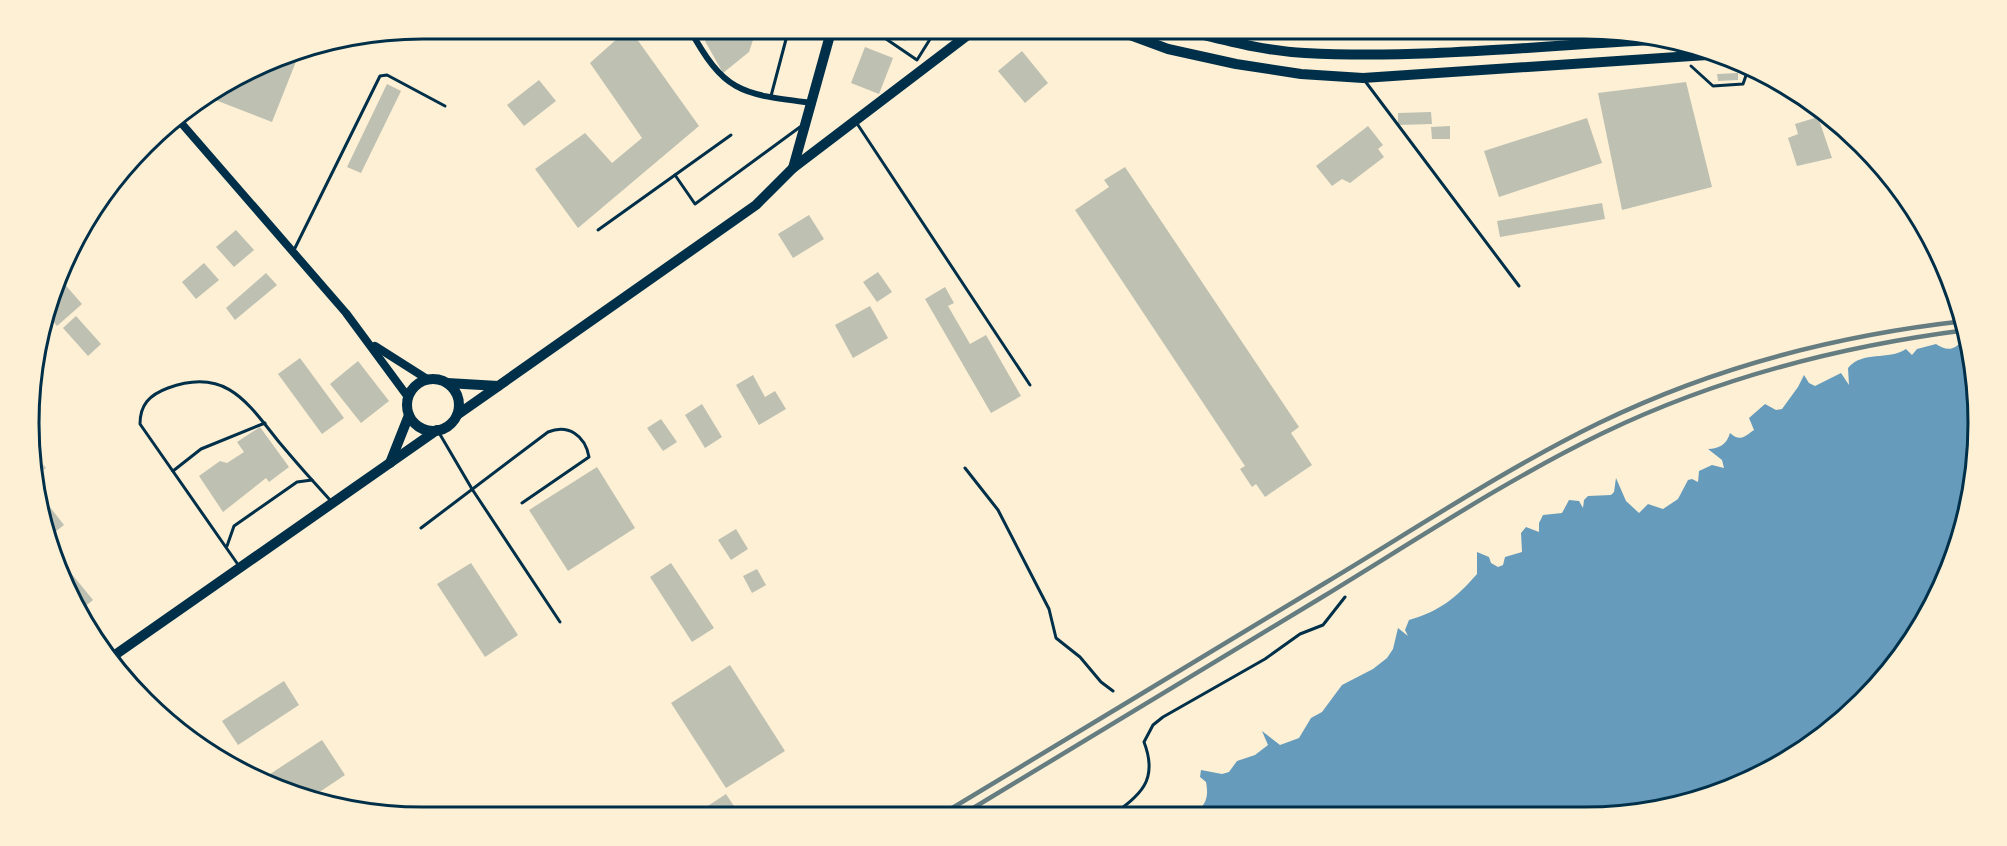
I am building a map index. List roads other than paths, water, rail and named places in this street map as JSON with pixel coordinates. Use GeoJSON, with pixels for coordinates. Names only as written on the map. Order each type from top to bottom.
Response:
{"type":"FeatureCollection","features":[{"type":"Feature","properties":{"kind":"highway"},"geometry":{"type":"LineString","coordinates":[[793,168],[829,39]]}},
{"type":"Feature","properties":{"kind":"highway"},"geometry":{"type":"LineString","coordinates":[[116,654],[389,463],[451,423],[457,415],[756,205],[793,168],[855,120],[919,65],[960,39]]}},
{"type":"Feature","properties":{"kind":"highway"},"geometry":{"type":"LineString","coordinates":[[1141,39],[1168,49],[1236,64],[1301,74],[1363,78],[1696,56]]}},
{"type":"Feature","properties":{"kind":"highway"},"geometry":{"type":"LineString","coordinates":[[1220,39],[1303,53],[1373,55],[1626,41]]}},
{"type":"Feature","properties":{"kind":"highway"},"geometry":{"type":"LineString","coordinates":[[389,463],[409,415],[408,397],[415,385],[427,379],[447,383],[498,386]]}},
{"type":"Feature","properties":{"kind":"highway"},"geometry":{"type":"LineString","coordinates":[[447,383],[458,397],[457,415]]}},
{"type":"Feature","properties":{"kind":"highway"},"geometry":{"type":"LineString","coordinates":[[409,415],[420,428],[437,430]]}},
{"type":"Feature","properties":{"kind":"street"},"geometry":{"type":"LineString","coordinates":[[695,39],[704,57],[727,82],[750,93],[770,98],[813,103]]}},
{"type":"Feature","properties":{"kind":"street"},"geometry":{"type":"LineString","coordinates":[[182,124],[369,342],[408,397]]}},
{"type":"Feature","properties":{"kind":"street"},"geometry":{"type":"LineString","coordinates":[[369,342],[427,379]]}},
{"type":"Feature","properties":{"kind":"lane"},"geometry":{"type":"LineString","coordinates":[[770,98],[786,39]]}},
{"type":"Feature","properties":{"kind":"lane"},"geometry":{"type":"LineString","coordinates":[[885,39],[919,65],[932,39]]}},
{"type":"Feature","properties":{"kind":"lane"},"geometry":{"type":"LineString","coordinates":[[1691,66],[1713,86],[1743,84],[1746,75]]}},
{"type":"Feature","properties":{"kind":"lane"},"geometry":{"type":"LineString","coordinates":[[293,252],[380,76],[387,75],[445,106]]}},
{"type":"Feature","properties":{"kind":"lane"},"geometry":{"type":"LineString","coordinates":[[1363,78],[1519,286]]}},
{"type":"Feature","properties":{"kind":"lane"},"geometry":{"type":"LineString","coordinates":[[855,120],[1030,385]]}},
{"type":"Feature","properties":{"kind":"lane"},"geometry":{"type":"LineString","coordinates":[[675,175],[695,204],[807,122]]}},
{"type":"Feature","properties":{"kind":"lane"},"geometry":{"type":"LineString","coordinates":[[598,230],[731,135]]}},
{"type":"Feature","properties":{"kind":"lane"},"geometry":{"type":"LineString","coordinates":[[240,568],[140,424],[140,409],[148,399],[164,389],[198,381],[218,384],[233,390],[250,404],[333,503]]}},
{"type":"Feature","properties":{"kind":"lane"},"geometry":{"type":"LineString","coordinates":[[173,471],[201,449],[265,423]]}},
{"type":"Feature","properties":{"kind":"lane"},"geometry":{"type":"LineString","coordinates":[[421,528],[548,432],[561,427],[571,429],[588,450],[589,457],[522,503]]}},
{"type":"Feature","properties":{"kind":"lane"},"geometry":{"type":"LineString","coordinates":[[437,430],[472,489],[560,622]]}},
{"type":"Feature","properties":{"kind":"lane"},"geometry":{"type":"LineString","coordinates":[[227,547],[234,526],[297,482],[312,480]]}},
{"type":"Feature","properties":{"kind":"water"},"geometry":{"type":"Polygon","coordinates":[[[1960,343],[1967,398],[1965,473],[1955,522],[1939,570],[1917,615],[1889,657],[1873,676],[1856,695],[1818,728],[1776,756],[1707,787],[1634,804],[1584,807],[1201,807],[1207,797],[1207,792],[1206,782],[1200,777],[1201,770],[1222,774],[1229,772],[1237,761],[1255,755],[1268,745],[1262,731],[1280,745],[1299,738],[1311,718],[1322,712],[1342,685],[1373,669],[1387,658],[1393,649],[1398,628],[1408,636],[1405,630],[1409,620],[1439,608],[1454,597],[1477,574],[1477,552],[1489,557],[1491,563],[1498,567],[1503,565],[1505,557],[1522,552],[1521,533],[1526,527],[1539,532],[1539,523],[1543,515],[1562,513],[1569,500],[1579,501],[1583,508],[1584,500],[1588,496],[1611,495],[1614,492],[1616,478],[1626,501],[1639,513],[1648,504],[1663,509],[1678,499],[1688,480],[1698,482],[1699,471],[1712,465],[1724,468],[1722,460],[1708,449],[1722,445],[1730,433],[1739,438],[1754,430],[1749,418],[1765,404],[1776,410],[1782,409],[1804,375],[1809,383],[1815,386],[1841,373],[1849,385],[1848,368],[1861,359],[1899,353],[1906,349],[1912,355],[1917,349],[1936,344],[1948,349],[1960,343]]]}},
{"type":"Feature","properties":{"kind":"railway"},"geometry":{"type":"LineString","coordinates":[[954,807],[1495,480],[1599,423],[1687,385],[1778,356],[1870,335],[1955,322]]}},
{"type":"Feature","properties":{"kind":"railway"},"geometry":{"type":"LineString","coordinates":[[975,807],[1462,511],[1531,470],[1603,433],[1690,396],[1780,367],[1873,345],[1957,332]]}}]}
